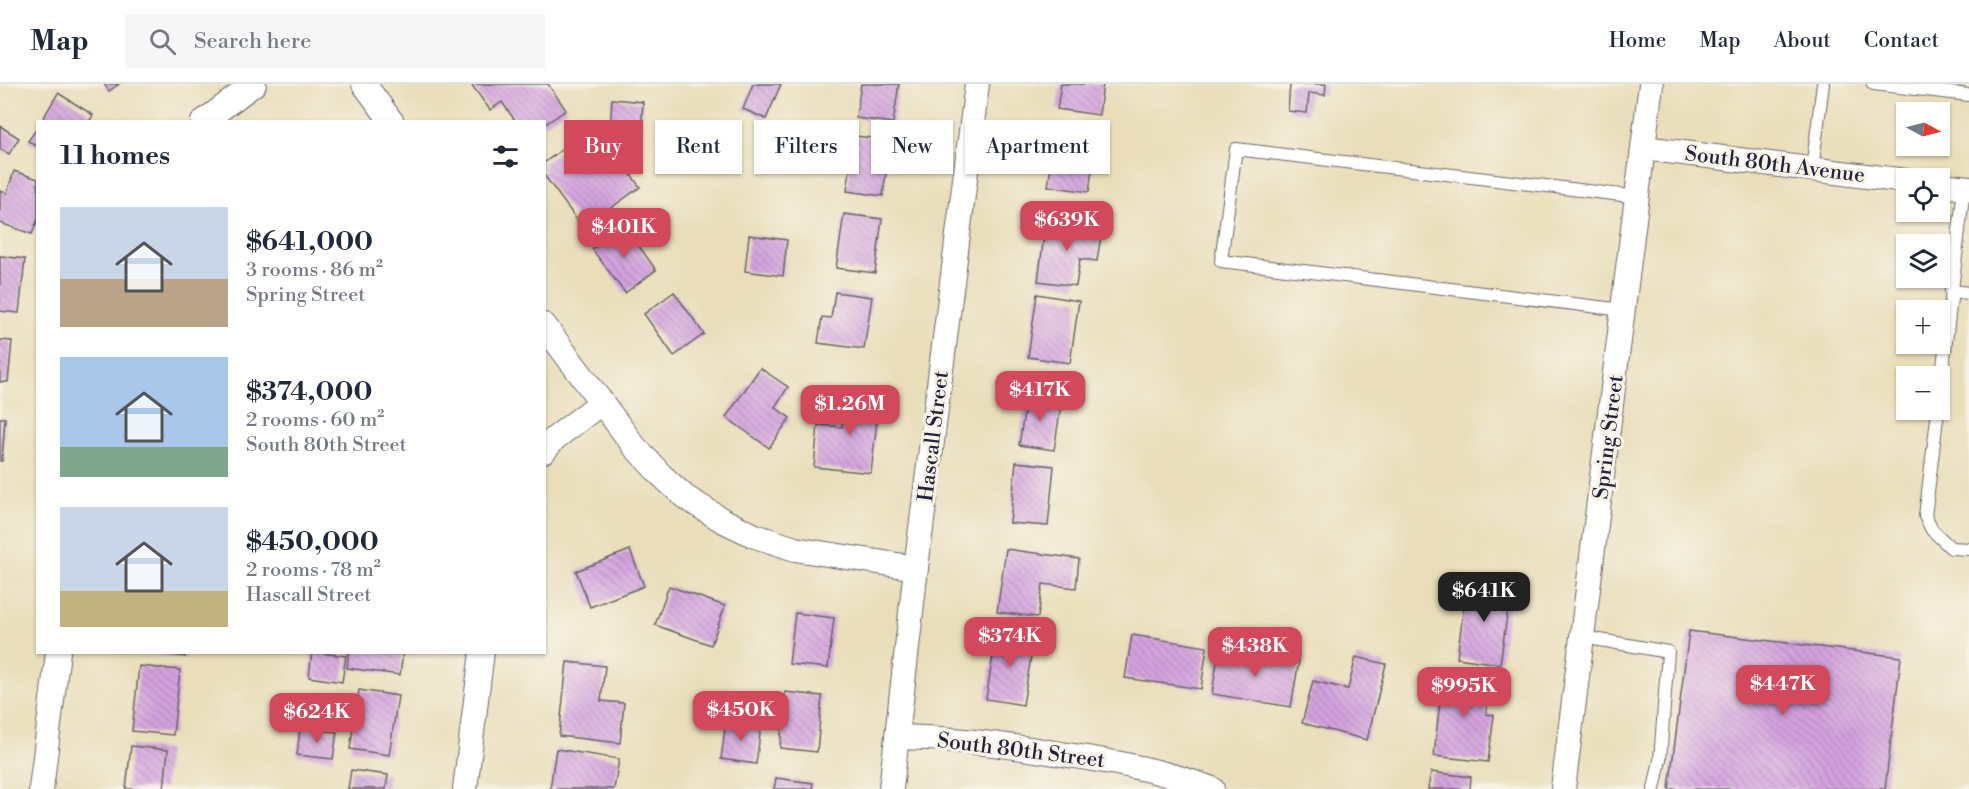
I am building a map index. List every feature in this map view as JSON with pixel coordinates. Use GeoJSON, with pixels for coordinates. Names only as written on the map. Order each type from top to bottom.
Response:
{"type":"FeatureCollection","features":[{"type":"Feature","properties":{"kind":"street"},"geometry":{"type":"LineString","coordinates":[[206,120],[254,84]]}},
{"type":"Feature","properties":{"kind":"street"},"geometry":{"type":"LineString","coordinates":[[364,84],[391,120]]}},
{"type":"Feature","properties":{"kind":"street","name":"Hascall Street"},"geometry":{"type":"LineString","coordinates":[[891,789],[916,568],[977,84]]}},
{"type":"Feature","properties":{"kind":"street","name":"Spring Street"},"geometry":{"type":"LineString","coordinates":[[1563,789],[1651,84]]}},
{"type":"Feature","properties":{"kind":"street","name":"South 80th Avenue"},"geometry":{"type":"LineString","coordinates":[[1644,148],[1896,180]]}},
{"type":"Feature","properties":{"kind":"street"},"geometry":{"type":"LineString","coordinates":[[1950,186],[1966,188]]}},
{"type":"Feature","properties":{"kind":"street"},"geometry":{"type":"LineString","coordinates":[[546,328],[634,446],[685,497],[722,520],[755,536],[795,549],[916,568]]}},
{"type":"Feature","properties":{"kind":"street"},"geometry":{"type":"LineString","coordinates":[[546,449],[554,439],[602,402]]}},
{"type":"Feature","properties":{"kind":"street"},"geometry":{"type":"LineString","coordinates":[[41,789],[58,654]]}},
{"type":"Feature","properties":{"kind":"street"},"geometry":{"type":"LineString","coordinates":[[465,789],[482,654]]}},
{"type":"Feature","properties":{"kind":"street","name":"South 80th Street"},"geometry":{"type":"LineString","coordinates":[[898,737],[1005,745],[1122,763],[1178,776],[1212,789]]}},
{"type":"Feature","properties":{"kind":"lane"},"geometry":{"type":"LineString","coordinates":[[1812,169],[1823,84]]}},
{"type":"Feature","properties":{"kind":"lane"},"geometry":{"type":"LineString","coordinates":[[1874,84],[1969,95]]}},
{"type":"Feature","properties":{"kind":"lane"},"geometry":{"type":"LineString","coordinates":[[1623,310],[1221,261],[1236,149],[1638,197]]}},
{"type":"Feature","properties":{"kind":"lane"},"geometry":{"type":"LineString","coordinates":[[1943,366],[1966,188]]}},
{"type":"Feature","properties":{"kind":"lane"},"geometry":{"type":"LineString","coordinates":[[1951,291],[1969,293]]}},
{"type":"Feature","properties":{"kind":"lane"},"geometry":{"type":"LineString","coordinates":[[1937,420],[1925,516],[1932,530],[1951,548],[1969,549]]}},
{"type":"Feature","properties":{"kind":"lane"},"geometry":{"type":"LineString","coordinates":[[1583,637],[1668,652],[1660,760],[1654,789]]}},
{"type":"Feature","properties":{"kind":"building"},"geometry":{"type":"Polygon","coordinates":[[[104,84],[119,84],[109,91],[104,84]]]}},
{"type":"Feature","properties":{"kind":"building"},"geometry":{"type":"Polygon","coordinates":[[[471,84],[548,84],[566,110],[546,124],[546,120],[515,120],[502,102],[490,110],[471,84]]]}},
{"type":"Feature","properties":{"kind":"building"},"geometry":{"type":"Polygon","coordinates":[[[753,84],[781,84],[766,119],[743,109],[753,84]]]}},
{"type":"Feature","properties":{"kind":"building"},"geometry":{"type":"Polygon","coordinates":[[[861,84],[899,84],[893,120],[856,118],[861,84]]]}},
{"type":"Feature","properties":{"kind":"building"},"geometry":{"type":"Polygon","coordinates":[[[1061,84],[1103,84],[1099,115],[1057,109],[1061,84]]]}},
{"type":"Feature","properties":{"kind":"building"},"geometry":{"type":"Polygon","coordinates":[[[1290,84],[1326,84],[1325,95],[1309,93],[1307,113],[1288,111],[1290,84]]]}},
{"type":"Feature","properties":{"kind":"building"},"geometry":{"type":"Polygon","coordinates":[[[58,93],[93,115],[90,120],[42,120],[58,93]]]}},
{"type":"Feature","properties":{"kind":"building"},"geometry":{"type":"Polygon","coordinates":[[[612,99],[643,102],[642,120],[611,120],[612,99]]]}},
{"type":"Feature","properties":{"kind":"building"},"geometry":{"type":"Polygon","coordinates":[[[0,126],[19,138],[9,154],[0,149],[0,126]]]}},
{"type":"Feature","properties":{"kind":"building"},"geometry":{"type":"Polygon","coordinates":[[[36,130],[36,146],[28,141],[36,130]]]}},
{"type":"Feature","properties":{"kind":"building"},"geometry":{"type":"Polygon","coordinates":[[[859,136],[871,138],[871,174],[886,174],[883,196],[847,191],[849,174],[859,174],[859,136]]]}},
{"type":"Feature","properties":{"kind":"building"},"geometry":{"type":"Polygon","coordinates":[[[564,148],[564,174],[631,174],[640,187],[583,228],[546,178],[546,162],[564,148]]]}},
{"type":"Feature","properties":{"kind":"building"},"geometry":{"type":"Polygon","coordinates":[[[14,171],[36,178],[36,224],[32,234],[0,223],[0,191],[7,193],[14,171]]]}},
{"type":"Feature","properties":{"kind":"building"},"geometry":{"type":"Polygon","coordinates":[[[1050,174],[1091,174],[1089,192],[1048,186],[1050,174]]]}},
{"type":"Feature","properties":{"kind":"building"},"geometry":{"type":"Polygon","coordinates":[[[844,214],[882,219],[875,273],[836,268],[844,214]]]}},
{"type":"Feature","properties":{"kind":"building"},"geometry":{"type":"Polygon","coordinates":[[[1046,221],[1102,229],[1097,261],[1080,259],[1076,286],[1038,281],[1046,221]]]}},
{"type":"Feature","properties":{"kind":"building"},"geometry":{"type":"Polygon","coordinates":[[[624,225],[656,270],[625,293],[592,249],[624,225]]]}},
{"type":"Feature","properties":{"kind":"building"},"geometry":{"type":"Polygon","coordinates":[[[749,235],[787,240],[783,276],[745,271],[749,235]]]}},
{"type":"Feature","properties":{"kind":"building"},"geometry":{"type":"Polygon","coordinates":[[[0,256],[25,259],[19,313],[0,311],[0,256]]]}},
{"type":"Feature","properties":{"kind":"building"},"geometry":{"type":"Polygon","coordinates":[[[674,292],[704,334],[674,356],[644,314],[674,292]]]}},
{"type":"Feature","properties":{"kind":"building"},"geometry":{"type":"Polygon","coordinates":[[[835,292],[872,297],[864,349],[818,343],[822,317],[831,318],[835,292]]]}},
{"type":"Feature","properties":{"kind":"building"},"geometry":{"type":"Polygon","coordinates":[[[1037,294],[1079,301],[1070,363],[1028,357],[1037,294]]]}},
{"type":"Feature","properties":{"kind":"building"},"geometry":{"type":"Polygon","coordinates":[[[0,340],[12,341],[8,382],[0,382],[0,340]]]}},
{"type":"Feature","properties":{"kind":"building"},"geometry":{"type":"Polygon","coordinates":[[[760,368],[788,387],[775,407],[790,418],[769,448],[726,417],[760,368]]]}},
{"type":"Feature","properties":{"kind":"building"},"geometry":{"type":"Polygon","coordinates":[[[846,390],[880,394],[871,473],[814,467],[818,425],[842,427],[846,390]]]}},
{"type":"Feature","properties":{"kind":"building"},"geometry":{"type":"Polygon","coordinates":[[[1027,394],[1062,399],[1054,450],[1019,445],[1027,394]]]}},
{"type":"Feature","properties":{"kind":"building"},"geometry":{"type":"Polygon","coordinates":[[[0,418],[5,418],[2,461],[0,461],[0,418]]]}},
{"type":"Feature","properties":{"kind":"building"},"geometry":{"type":"Polygon","coordinates":[[[1016,462],[1054,466],[1048,526],[1010,523],[1016,462]]]}},
{"type":"Feature","properties":{"kind":"building"},"geometry":{"type":"Polygon","coordinates":[[[1006,549],[1079,559],[1076,588],[1043,584],[1038,617],[997,612],[1006,549]]]}},
{"type":"Feature","properties":{"kind":"building"},"geometry":{"type":"Polygon","coordinates":[[[630,550],[644,586],[590,607],[576,571],[630,550]]]}},
{"type":"Feature","properties":{"kind":"building"},"geometry":{"type":"Polygon","coordinates":[[[1467,583],[1511,588],[1500,664],[1457,658],[1467,583]]]}},
{"type":"Feature","properties":{"kind":"building"},"geometry":{"type":"Polygon","coordinates":[[[669,586],[725,606],[711,645],[655,625],[669,586]]]}},
{"type":"Feature","properties":{"kind":"building"},"geometry":{"type":"Polygon","coordinates":[[[795,613],[834,618],[828,668],[789,664],[795,613]]]}},
{"type":"Feature","properties":{"kind":"building"},"geometry":{"type":"Polygon","coordinates":[[[997,631],[1034,638],[1023,705],[986,699],[997,631]]]}},
{"type":"Feature","properties":{"kind":"building"},"geometry":{"type":"Polygon","coordinates":[[[1689,631],[1901,657],[1885,789],[1669,789],[1689,631]]]}},
{"type":"Feature","properties":{"kind":"building"},"geometry":{"type":"Polygon","coordinates":[[[1132,635],[1207,647],[1201,689],[1125,678],[1132,635]]]}},
{"type":"Feature","properties":{"kind":"building"},"geometry":{"type":"Polygon","coordinates":[[[1219,649],[1299,661],[1291,707],[1212,694],[1219,649]]]}},
{"type":"Feature","properties":{"kind":"building"},"geometry":{"type":"Polygon","coordinates":[[[161,654],[186,654],[185,657],[161,654]]]}},
{"type":"Feature","properties":{"kind":"building"},"geometry":{"type":"Polygon","coordinates":[[[312,654],[346,656],[342,682],[309,677],[312,654]]]}},
{"type":"Feature","properties":{"kind":"building"},"geometry":{"type":"Polygon","coordinates":[[[349,654],[403,654],[400,675],[347,668],[349,654]]]}},
{"type":"Feature","properties":{"kind":"building"},"geometry":{"type":"Polygon","coordinates":[[[1356,657],[1386,664],[1367,740],[1302,723],[1313,681],[1348,689],[1356,657]]]}},
{"type":"Feature","properties":{"kind":"building"},"geometry":{"type":"Polygon","coordinates":[[[567,662],[605,666],[601,701],[624,703],[620,743],[559,736],[567,662]]]}},
{"type":"Feature","properties":{"kind":"building"},"geometry":{"type":"Polygon","coordinates":[[[139,666],[180,670],[173,735],[132,731],[139,666]]]}},
{"type":"Feature","properties":{"kind":"building"},"geometry":{"type":"Polygon","coordinates":[[[1443,672],[1490,677],[1486,714],[1494,715],[1488,762],[1434,756],[1443,672]]]}},
{"type":"Feature","properties":{"kind":"building"},"geometry":{"type":"Polygon","coordinates":[[[359,690],[398,696],[389,755],[350,749],[359,690]]]}},
{"type":"Feature","properties":{"kind":"building"},"geometry":{"type":"Polygon","coordinates":[[[785,692],[822,696],[817,752],[780,748],[785,692]]]}},
{"type":"Feature","properties":{"kind":"building"},"geometry":{"type":"Polygon","coordinates":[[[726,721],[761,726],[756,764],[721,759],[726,721]]]}},
{"type":"Feature","properties":{"kind":"building"},"geometry":{"type":"Polygon","coordinates":[[[300,729],[337,732],[333,759],[297,755],[300,729]]]}},
{"type":"Feature","properties":{"kind":"building"},"geometry":{"type":"Polygon","coordinates":[[[131,746],[168,750],[164,789],[126,789],[131,746]]]}},
{"type":"Feature","properties":{"kind":"building"},"geometry":{"type":"Polygon","coordinates":[[[556,749],[619,759],[614,789],[550,789],[556,749]]]}},
{"type":"Feature","properties":{"kind":"building"},"geometry":{"type":"Polygon","coordinates":[[[351,770],[388,775],[386,789],[348,789],[351,770]]]}},
{"type":"Feature","properties":{"kind":"building"},"geometry":{"type":"Polygon","coordinates":[[[1431,772],[1471,777],[1470,789],[1428,789],[1431,772]]]}},
{"type":"Feature","properties":{"kind":"building"},"geometry":{"type":"Polygon","coordinates":[[[776,778],[813,783],[812,789],[774,789],[776,778]]]}}]}
